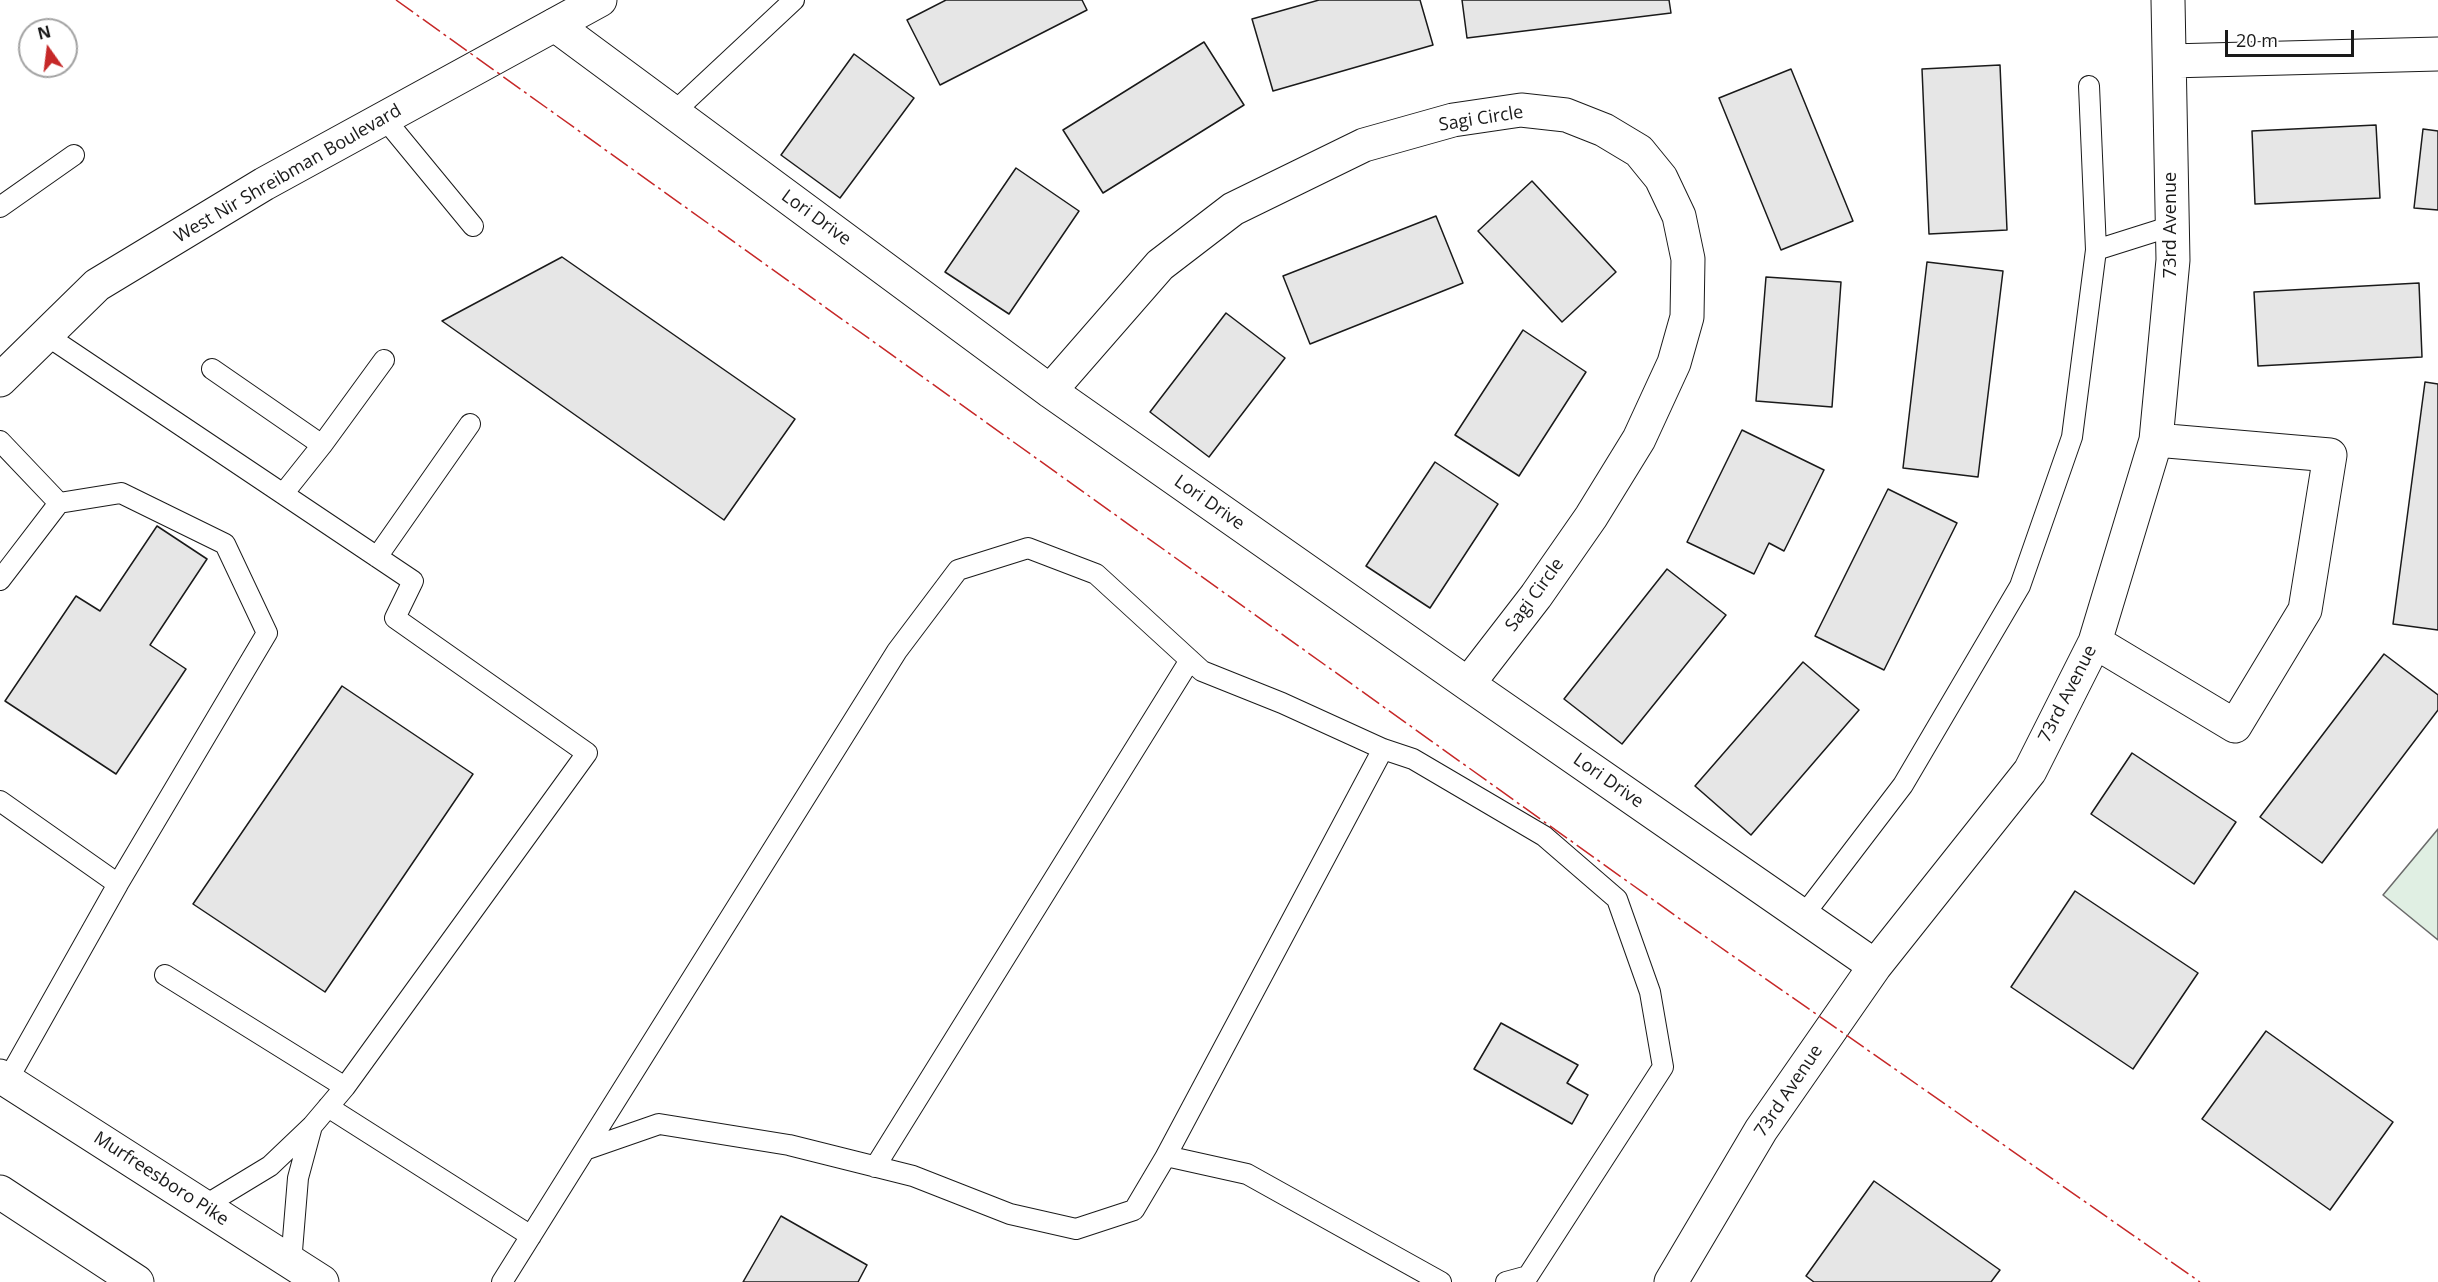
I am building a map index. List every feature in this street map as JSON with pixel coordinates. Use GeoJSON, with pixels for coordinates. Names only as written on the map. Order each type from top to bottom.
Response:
{"type":"FeatureCollection","features":[{"type":"Feature","properties":{"kind":"street","name":"West Nir Shreibman Boulevard"},"geometry":{"type":"LineString","coordinates":[[0,380],[97,285],[264,184],[600,0]]}},
{"type":"Feature","properties":{"kind":"street","name":"73rd Avenue"},"geometry":{"type":"LineString","coordinates":[[1671,1282],[1761,1130],[1875,966],[2030,771],[2095,642],[2156,440],[2173,260],[2168,0]]}},
{"type":"Feature","properties":{"kind":"street","name":"Lori Drive"},"geometry":{"type":"LineString","coordinates":[[555,25],[1050,391],[1875,966]]}},
{"type":"Feature","properties":{"kind":"street"},"geometry":{"type":"LineString","coordinates":[[2170,61],[2438,54]]}},
{"type":"Feature","properties":{"kind":"street","name":"Sagi Circle"},"geometry":{"type":"LineString","coordinates":[[1050,391],[1160,265],[1233,209],[1364,145],[1453,120],[1521,110],[1566,115],[1604,130],[1639,151],[1661,178],[1679,216],[1688,259],[1687,317],[1674,363],[1639,438],[1591,517],[1536,596],[1468,684]]}},
{"type":"Feature","properties":{"kind":"street"},"geometry":{"type":"LineString","coordinates":[[2095,642],[2235,726],[2305,610],[2330,455],[2156,440]]}},
{"type":"Feature","properties":{"kind":"street","name":"Murfreesboro Pike"},"geometry":{"type":"LineString","coordinates":[[4,1079],[322,1282]]}},
{"type":"Feature","properties":{"kind":"street"},"geometry":{"type":"LineString","coordinates":[[0,1192],[137,1282]]}},
{"type":"Feature","properties":{"kind":"lane"},"geometry":{"type":"LineString","coordinates":[[673,113],[794,0]]}},
{"type":"Feature","properties":{"kind":"lane"},"geometry":{"type":"LineString","coordinates":[[1803,916],[1903,785],[2020,586],[2072,437],[2096,250],[2089,86]]}},
{"type":"Feature","properties":{"kind":"lane"},"geometry":{"type":"LineString","coordinates":[[384,118],[473,226]]}},
{"type":"Feature","properties":{"kind":"lane"},"geometry":{"type":"LineString","coordinates":[[0,207],[74,155]]}},
{"type":"Feature","properties":{"kind":"lane"},"geometry":{"type":"LineString","coordinates":[[2096,250],[2172,226]]}},
{"type":"Feature","properties":{"kind":"lane"},"geometry":{"type":"LineString","coordinates":[[46,335],[413,581],[395,618],[587,753],[345,1087],[312,1126],[270,1166],[204,1206]]}},
{"type":"Feature","properties":{"kind":"lane"},"geometry":{"type":"LineString","coordinates":[[284,494],[384,360]]}},
{"type":"Feature","properties":{"kind":"lane"},"geometry":{"type":"LineString","coordinates":[[212,369],[322,445]]}},
{"type":"Feature","properties":{"kind":"lane"},"geometry":{"type":"LineString","coordinates":[[377,557],[470,424]]}},
{"type":"Feature","properties":{"kind":"lane"},"geometry":{"type":"LineString","coordinates":[[0,441],[59,503]]}},
{"type":"Feature","properties":{"kind":"lane"},"geometry":{"type":"LineString","coordinates":[[0,580],[59,503],[121,493],[225,544],[267,633],[4,1079]]}},
{"type":"Feature","properties":{"kind":"lane"},"geometry":{"type":"LineString","coordinates":[[502,1282],[897,651],[958,570],[1028,548],[1096,574],[1202,671],[1282,703],[1383,749],[1413,759],[1544,836],[1617,899],[1650,992],[1663,1067],[1528,1276],[1506,1282]]}},
{"type":"Feature","properties":{"kind":"lane"},"geometry":{"type":"LineString","coordinates":[[875,1167],[1190,660]]}},
{"type":"Feature","properties":{"kind":"lane"},"geometry":{"type":"LineString","coordinates":[[587,1149],[659,1124],[789,1144],[913,1176],[1010,1214],[1076,1229],[1134,1210],[1166,1156],[1383,749]]}},
{"type":"Feature","properties":{"kind":"lane"},"geometry":{"type":"LineString","coordinates":[[0,801],[118,884]]}},
{"type":"Feature","properties":{"kind":"lane"},"geometry":{"type":"LineString","coordinates":[[165,975],[345,1087]]}},
{"type":"Feature","properties":{"kind":"lane"},"geometry":{"type":"LineString","coordinates":[[328,1107],[531,1236]]}},
{"type":"Feature","properties":{"kind":"lane"},"geometry":{"type":"LineString","coordinates":[[291,1263],[298,1178],[312,1126]]}},
{"type":"Feature","properties":{"kind":"lane"},"geometry":{"type":"LineString","coordinates":[[1166,1156],[1247,1174],[1441,1282]]}},
{"type":"Feature","properties":{"kind":"green space"},"geometry":{"type":"Polygon","coordinates":[[[2438,829],[2438,940],[2383,895],[2438,829]]]}},
{"type":"Feature","properties":{"kind":"building"},"geometry":{"type":"Polygon","coordinates":[[[946,0],[1082,0],[1087,10],[940,85],[907,20],[946,0]]]}},
{"type":"Feature","properties":{"kind":"building"},"geometry":{"type":"Polygon","coordinates":[[[1319,0],[1420,0],[1433,45],[1273,91],[1252,19],[1319,0]]]}},
{"type":"Feature","properties":{"kind":"building"},"geometry":{"type":"Polygon","coordinates":[[[1462,0],[1669,0],[1671,13],[1467,38],[1462,0]]]}},
{"type":"Feature","properties":{"kind":"building"},"geometry":{"type":"Polygon","coordinates":[[[1204,42],[1244,105],[1103,193],[1063,130],[1204,42]]]}},
{"type":"Feature","properties":{"kind":"building"},"geometry":{"type":"Polygon","coordinates":[[[854,54],[914,98],[840,198],[781,155],[854,54]]]}},
{"type":"Feature","properties":{"kind":"building"},"geometry":{"type":"Polygon","coordinates":[[[2000,65],[2007,230],[1929,234],[1922,69],[2000,65]]]}},
{"type":"Feature","properties":{"kind":"building"},"geometry":{"type":"Polygon","coordinates":[[[1791,69],[1853,221],[1781,250],[1719,98],[1791,69]]]}},
{"type":"Feature","properties":{"kind":"building"},"geometry":{"type":"Polygon","coordinates":[[[2376,125],[2380,198],[2255,204],[2252,131],[2376,125]]]}},
{"type":"Feature","properties":{"kind":"building"},"geometry":{"type":"Polygon","coordinates":[[[2423,129],[2438,131],[2438,210],[2414,208],[2423,129]]]}},
{"type":"Feature","properties":{"kind":"building"},"geometry":{"type":"Polygon","coordinates":[[[1016,168],[1079,211],[1009,314],[945,272],[1016,168]]]}},
{"type":"Feature","properties":{"kind":"building"},"geometry":{"type":"Polygon","coordinates":[[[1532,181],[1616,272],[1562,322],[1478,231],[1532,181]]]}},
{"type":"Feature","properties":{"kind":"building"},"geometry":{"type":"Polygon","coordinates":[[[1436,216],[1463,283],[1310,344],[1283,276],[1436,216]]]}},
{"type":"Feature","properties":{"kind":"building"},"geometry":{"type":"Polygon","coordinates":[[[562,257],[795,419],[724,520],[442,321],[562,257]]]}},
{"type":"Feature","properties":{"kind":"building"},"geometry":{"type":"Polygon","coordinates":[[[1927,262],[2003,271],[1978,477],[1903,468],[1927,262]]]}},
{"type":"Feature","properties":{"kind":"building"},"geometry":{"type":"Polygon","coordinates":[[[1766,277],[1841,282],[1832,407],[1756,401],[1766,277]]]}},
{"type":"Feature","properties":{"kind":"building"},"geometry":{"type":"Polygon","coordinates":[[[2419,283],[2422,357],[2258,366],[2254,292],[2419,283]]]}},
{"type":"Feature","properties":{"kind":"building"},"geometry":{"type":"Polygon","coordinates":[[[1226,313],[1285,358],[1209,457],[1150,412],[1226,313]]]}},
{"type":"Feature","properties":{"kind":"building"},"geometry":{"type":"Polygon","coordinates":[[[1523,330],[1586,372],[1519,476],[1455,435],[1523,330]]]}},
{"type":"Feature","properties":{"kind":"building"},"geometry":{"type":"Polygon","coordinates":[[[2425,382],[2438,384],[2438,630],[2393,624],[2425,382]]]}},
{"type":"Feature","properties":{"kind":"building"},"geometry":{"type":"Polygon","coordinates":[[[1742,430],[1824,470],[1784,551],[1769,543],[1754,574],[1687,542],[1742,430]]]}},
{"type":"Feature","properties":{"kind":"building"},"geometry":{"type":"Polygon","coordinates":[[[1435,462],[1498,504],[1430,608],[1366,566],[1435,462]]]}},
{"type":"Feature","properties":{"kind":"building"},"geometry":{"type":"Polygon","coordinates":[[[1888,489],[1957,523],[1884,670],[1815,636],[1888,489]]]}},
{"type":"Feature","properties":{"kind":"building"},"geometry":{"type":"Polygon","coordinates":[[[157,526],[207,559],[150,645],[186,669],[116,774],[5,701],[76,596],[100,611],[157,526]]]}},
{"type":"Feature","properties":{"kind":"building"},"geometry":{"type":"Polygon","coordinates":[[[1667,569],[1726,615],[1622,744],[1564,699],[1667,569]]]}},
{"type":"Feature","properties":{"kind":"building"},"geometry":{"type":"Polygon","coordinates":[[[2384,654],[2438,695],[2438,710],[2322,863],[2260,817],[2384,654]]]}},
{"type":"Feature","properties":{"kind":"building"},"geometry":{"type":"Polygon","coordinates":[[[1803,662],[1859,710],[1751,835],[1695,786],[1803,662]]]}},
{"type":"Feature","properties":{"kind":"building"},"geometry":{"type":"Polygon","coordinates":[[[342,686],[473,774],[325,992],[193,904],[342,686]]]}},
{"type":"Feature","properties":{"kind":"building"},"geometry":{"type":"Polygon","coordinates":[[[2132,753],[2236,822],[2194,884],[2091,814],[2132,753]]]}},
{"type":"Feature","properties":{"kind":"building"},"geometry":{"type":"Polygon","coordinates":[[[2075,891],[2198,973],[2133,1069],[2011,987],[2075,891]]]}},
{"type":"Feature","properties":{"kind":"building"},"geometry":{"type":"Polygon","coordinates":[[[1501,1023],[1578,1065],[1567,1083],[1588,1095],[1572,1124],[1474,1069],[1501,1023]]]}},
{"type":"Feature","properties":{"kind":"building"},"geometry":{"type":"Polygon","coordinates":[[[2266,1031],[2393,1122],[2330,1210],[2202,1119],[2266,1031]]]}},
{"type":"Feature","properties":{"kind":"building"},"geometry":{"type":"Polygon","coordinates":[[[1874,1181],[2000,1270],[1991,1282],[1814,1282],[1806,1276],[1874,1181]]]}},
{"type":"Feature","properties":{"kind":"building"},"geometry":{"type":"Polygon","coordinates":[[[781,1216],[867,1265],[858,1282],[743,1282],[781,1216]]]}},
{"type":"Feature","properties":{"kind":"power"},"geometry":{"type":"LineString","coordinates":[[396,0],[1680,919],[2200,1282]]}}]}
